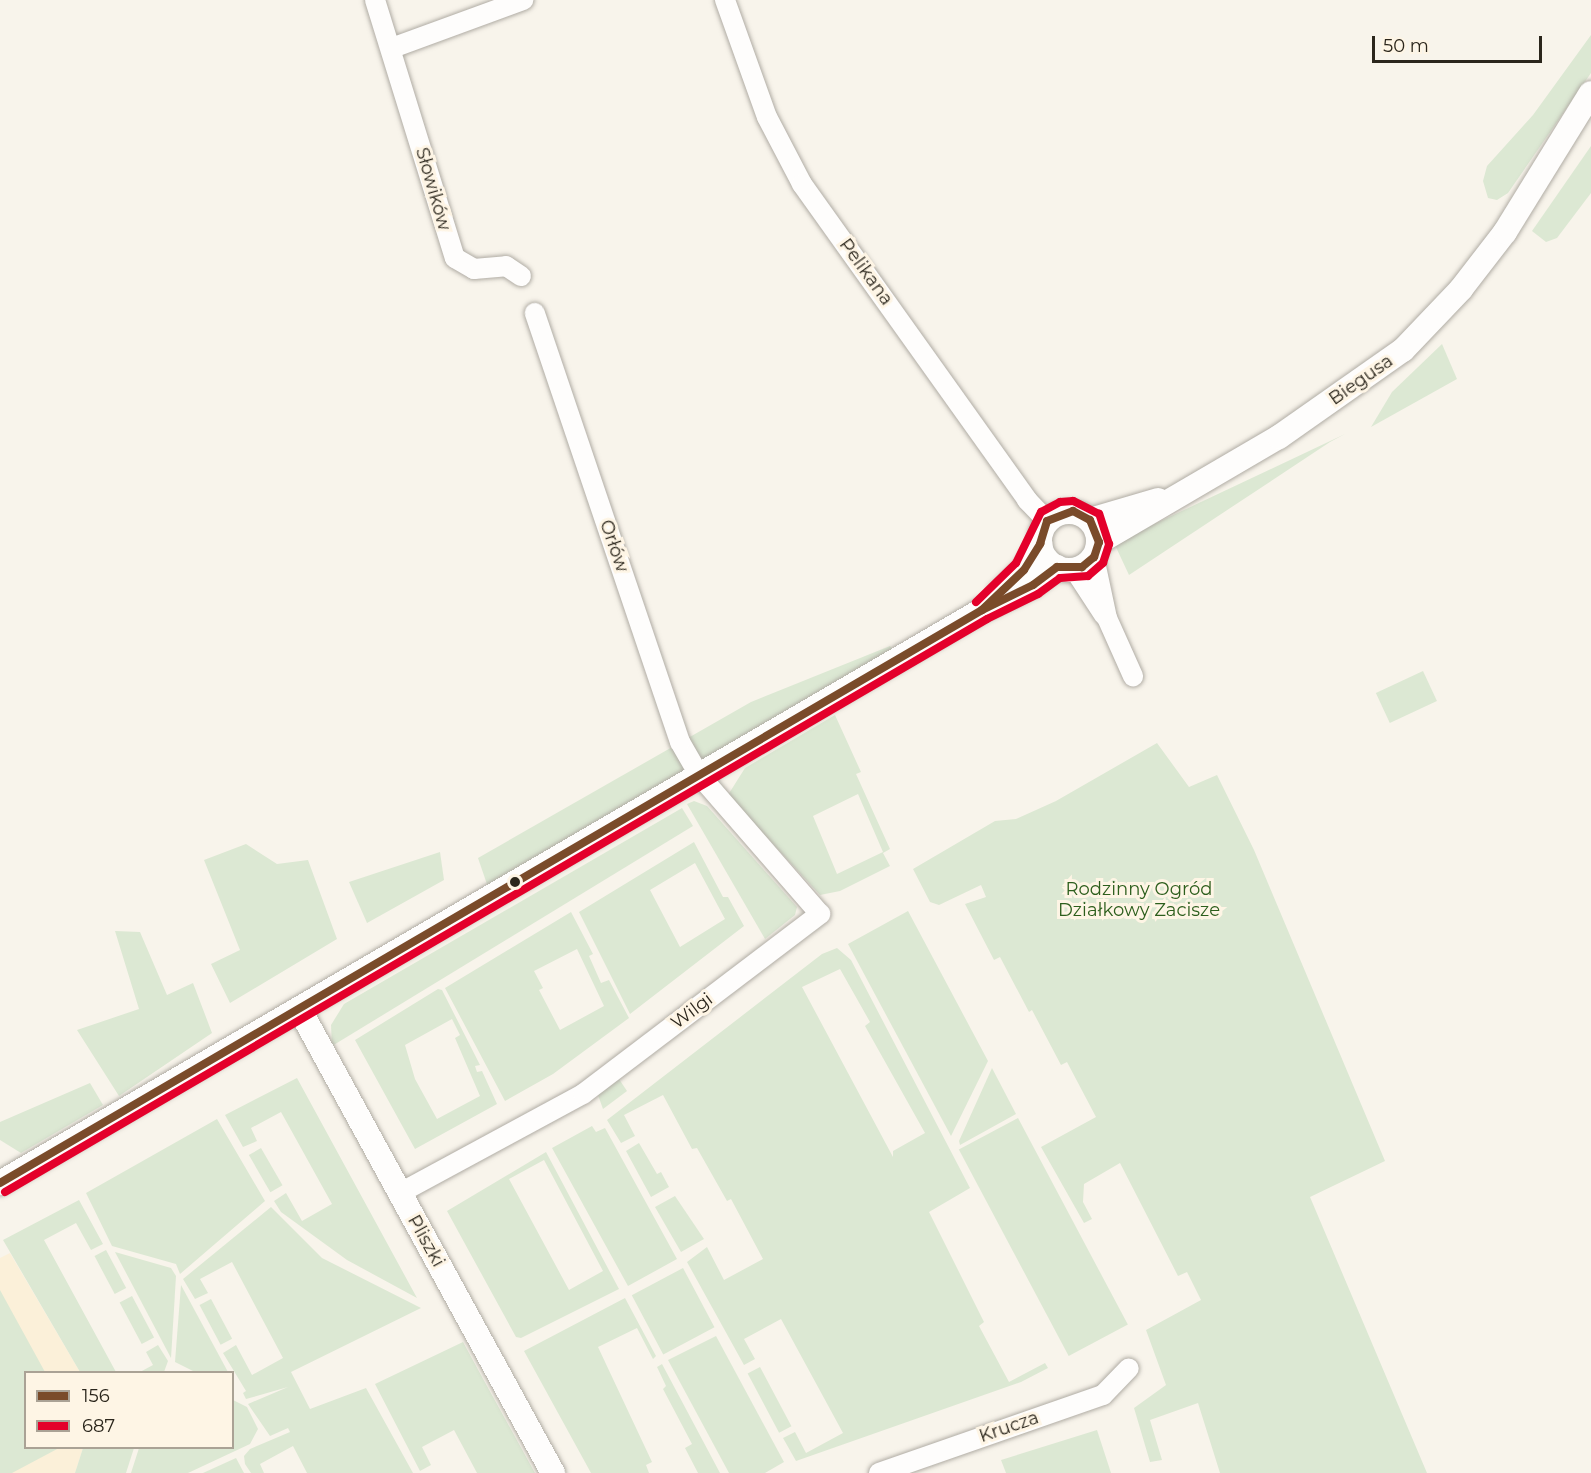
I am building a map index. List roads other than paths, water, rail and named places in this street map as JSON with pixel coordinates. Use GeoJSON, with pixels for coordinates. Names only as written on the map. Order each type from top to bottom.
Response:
{"type":"FeatureCollection","features":[{"type":"Feature","properties":{"kind":"street","name":"Słowików"},"geometry":{"type":"LineString","coordinates":[[375,0],[392,48],[455,258],[474,270],[506,266],[521,276]]}},
{"type":"Feature","properties":{"kind":"street"},"geometry":{"type":"LineString","coordinates":[[392,48],[524,0]]}},
{"type":"Feature","properties":{"kind":"street","name":"Pelikana"},"geometry":{"type":"LineString","coordinates":[[725,0],[766,117],[802,184],[1027,500],[1047,521]]}},
{"type":"Feature","properties":{"kind":"street"},"geometry":{"type":"LineString","coordinates":[[1557,149],[1591,93]]}},
{"type":"Feature","properties":{"kind":"street"},"geometry":{"type":"LineString","coordinates":[[1557,149],[1591,107]]}},
{"type":"Feature","properties":{"kind":"street","name":"Biegusa"},"geometry":{"type":"LineString","coordinates":[[0,1181],[300,1010],[981,610],[1081,559],[1279,436],[1403,350],[1461,289],[1504,232],[1557,149]]}},
{"type":"Feature","properties":{"kind":"street","name":"Orłów"},"geometry":{"type":"LineString","coordinates":[[535,313],[680,742],[699,776]]}},
{"type":"Feature","properties":{"kind":"street","name":"Biegusa"},"geometry":{"type":"LineString","coordinates":[[1090,520],[1187,492]]}},
{"type":"Feature","properties":{"kind":"street"},"geometry":{"type":"LineString","coordinates":[[1081,559],[1043,554],[1040,544],[1047,521],[1055,515],[1073,511],[1090,520],[1081,559],[1133,676]]}},
{"type":"Feature","properties":{"kind":"street","name":"Biegusa"},"geometry":{"type":"LineString","coordinates":[[981,610],[1024,570],[1040,544]]}},
{"type":"Feature","properties":{"kind":"street","name":"Wilgi"},"geometry":{"type":"LineString","coordinates":[[400,1192],[583,1094],[820,914],[699,776]]}},
{"type":"Feature","properties":{"kind":"street","name":"Pliszki"},"geometry":{"type":"LineString","coordinates":[[300,1010],[552,1473]]}},
{"type":"Feature","properties":{"kind":"street","name":"Krucza"},"geometry":{"type":"LineString","coordinates":[[879,1473],[1103,1395],[1130,1368]]}},
{"type":"Feature","properties":{"kind":"park label","name":"Rodzinny Ogród Działkowy Zacisze"},"geometry":{"type":"Point","coordinates":[1139,900]}}]}
